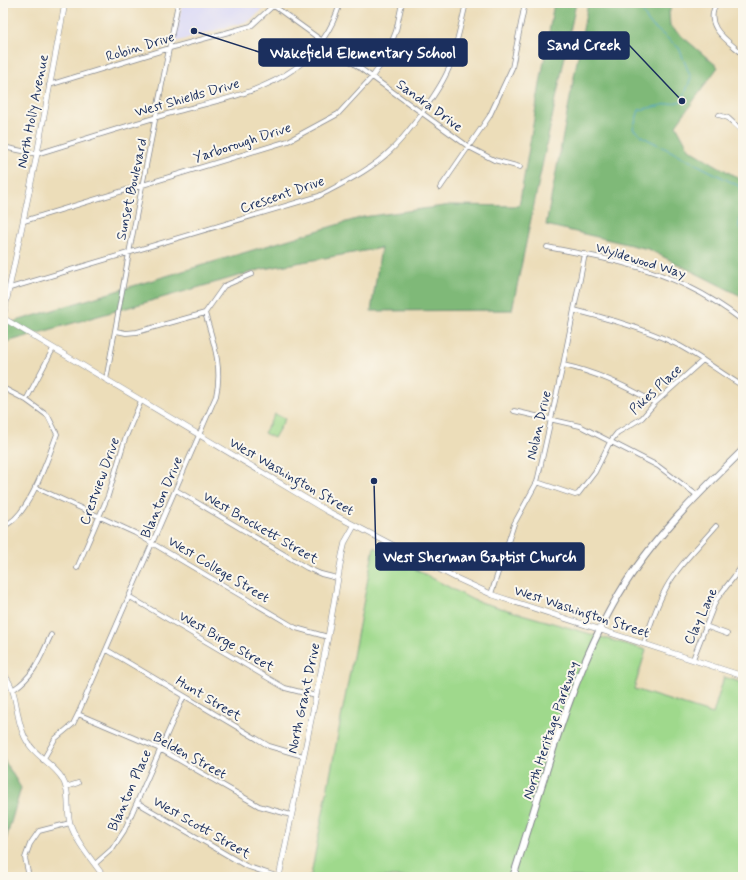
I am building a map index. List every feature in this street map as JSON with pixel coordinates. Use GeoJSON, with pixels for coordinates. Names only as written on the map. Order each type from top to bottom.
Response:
{"type":"FeatureCollection","features":[{"type":"Feature","properties":{"kind":"main road","name":"North Heritage Parkway"},"geometry":{"type":"LineString","coordinates":[[513,877],[574,690],[600,630],[619,593],[655,542],[743,450]]}},
{"type":"Feature","properties":{"kind":"street","name":"North Holly Avenue"},"geometry":{"type":"LineString","coordinates":[[3,318],[24,221],[65,3]]}},
{"type":"Feature","properties":{"kind":"street","name":"Sunset Boulevard"},"geometry":{"type":"LineString","coordinates":[[106,380],[129,253],[157,117],[178,3]]}},
{"type":"Feature","properties":{"kind":"street","name":"West Shields Drive"},"geometry":{"type":"LineString","coordinates":[[3,147],[37,154],[235,95],[272,82],[295,69],[323,41],[335,20],[340,3]]}},
{"type":"Feature","properties":{"kind":"street","name":"Yarborough Drive"},"geometry":{"type":"LineString","coordinates":[[24,221],[288,141],[338,114],[372,77],[385,59],[396,31],[402,3]]}},
{"type":"Feature","properties":{"kind":"street","name":"Crescent Drive"},"geometry":{"type":"LineString","coordinates":[[10,288],[319,196],[354,178],[391,151],[422,113],[448,70],[459,34],[466,3]]}},
{"type":"Feature","properties":{"kind":"street"},"geometry":{"type":"LineString","coordinates":[[440,188],[489,117],[512,68],[525,3]]}},
{"type":"Feature","properties":{"kind":"street"},"geometry":{"type":"LineString","coordinates":[[717,3],[712,17],[714,25],[719,34],[743,54]]}},
{"type":"Feature","properties":{"kind":"street","name":"Robin Drive"},"geometry":{"type":"LineString","coordinates":[[50,85],[170,48],[251,26],[275,4]]}},
{"type":"Feature","properties":{"kind":"street","name":"Sandra Drive"},"geometry":{"type":"LineString","coordinates":[[275,4],[323,41],[469,147],[494,160],[520,167]]}},
{"type":"Feature","properties":{"kind":"street"},"geometry":{"type":"LineString","coordinates":[[719,115],[728,118],[743,132]]}},
{"type":"Feature","properties":{"kind":"street","name":"Wyldewood Way"},"geometry":{"type":"LineString","coordinates":[[548,247],[585,254],[642,269],[687,286],[705,295],[743,321]]}},
{"type":"Feature","properties":{"kind":"street","name":"Nolan Drive"},"geometry":{"type":"LineString","coordinates":[[491,594],[514,524],[537,482],[563,365],[585,254]]}},
{"type":"Feature","properties":{"kind":"street"},"geometry":{"type":"LineString","coordinates":[[116,331],[126,333],[137,332],[205,313],[224,286],[252,274]]}},
{"type":"Feature","properties":{"kind":"street"},"geometry":{"type":"LineString","coordinates":[[574,310],[638,327],[676,344],[743,386]]}},
{"type":"Feature","properties":{"kind":"street","name":"Blanton Drive"},"geometry":{"type":"LineString","coordinates":[[43,760],[55,739],[73,724],[78,714],[154,543],[198,435],[216,396],[219,377],[217,354],[205,313]]}},
{"type":"Feature","properties":{"kind":"street","name":"West Washington Street"},"geometry":{"type":"LineString","coordinates":[[3,318],[198,435],[354,526],[456,578],[491,594],[743,676]]}},
{"type":"Feature","properties":{"kind":"street"},"geometry":{"type":"LineString","coordinates":[[26,400],[53,349]]}},
{"type":"Feature","properties":{"kind":"street","name":"Pikes Place"},"geometry":{"type":"LineString","coordinates":[[537,482],[575,495],[578,494],[595,472],[610,442],[623,428],[642,418],[655,403],[703,360]]}},
{"type":"Feature","properties":{"kind":"street"},"geometry":{"type":"LineString","coordinates":[[563,365],[578,368],[615,382],[655,403]]}},
{"type":"Feature","properties":{"kind":"street"},"geometry":{"type":"LineString","coordinates":[[3,388],[26,400],[48,416],[57,434],[22,513],[9,524],[3,526]]}},
{"type":"Feature","properties":{"kind":"street","name":"Crestview Drive"},"geometry":{"type":"LineString","coordinates":[[77,568],[114,480],[126,438],[141,401]]}},
{"type":"Feature","properties":{"kind":"street"},"geometry":{"type":"LineString","coordinates":[[514,411],[580,426],[658,466],[699,496]]}},
{"type":"Feature","properties":{"kind":"street","name":"West College Street"},"geometry":{"type":"LineString","coordinates":[[34,487],[99,516],[154,543],[296,628],[328,637]]}},
{"type":"Feature","properties":{"kind":"street","name":"West Brockett Street"},"geometry":{"type":"LineString","coordinates":[[176,490],[307,568],[321,574],[337,578]]}},
{"type":"Feature","properties":{"kind":"street","name":"North Grant Drive"},"geometry":{"type":"LineString","coordinates":[[279,877],[328,637],[337,578],[345,542],[354,526]]}},
{"type":"Feature","properties":{"kind":"street"},"geometry":{"type":"LineString","coordinates":[[644,643],[656,607],[667,587],[716,526]]}},
{"type":"Feature","properties":{"kind":"street","name":"Clay Lane"},"geometry":{"type":"LineString","coordinates":[[693,659],[716,600],[743,565]]}},
{"type":"Feature","properties":{"kind":"street","name":"West Birge Street"},"geometry":{"type":"LineString","coordinates":[[130,597],[285,688],[316,696]]}},
{"type":"Feature","properties":{"kind":"street"},"geometry":{"type":"LineString","coordinates":[[705,626],[727,634]]}},
{"type":"Feature","properties":{"kind":"street"},"geometry":{"type":"LineString","coordinates":[[14,689],[34,672],[51,635]]}},
{"type":"Feature","properties":{"kind":"street","name":"Hunt Street"},"geometry":{"type":"LineString","coordinates":[[107,650],[269,746],[303,756]]}},
{"type":"Feature","properties":{"kind":"street"},"geometry":{"type":"LineString","coordinates":[[3,673],[14,689],[23,733],[30,746],[58,773],[66,787],[68,793],[70,823],[82,845],[104,877]]}},
{"type":"Feature","properties":{"kind":"street","name":"Blanton Place"},"geometry":{"type":"LineString","coordinates":[[95,864],[112,849],[124,831],[138,803],[184,696]]}},
{"type":"Feature","properties":{"kind":"street","name":"Belden Street"},"geometry":{"type":"LineString","coordinates":[[78,714],[160,749],[259,806],[291,815]]}},
{"type":"Feature","properties":{"kind":"street"},"geometry":{"type":"LineString","coordinates":[[66,787],[78,783]]}},
{"type":"Feature","properties":{"kind":"street","name":"West Scott Street"},"geometry":{"type":"LineString","coordinates":[[138,803],[246,866],[279,877]]}},
{"type":"Feature","properties":{"kind":"street"},"geometry":{"type":"LineString","coordinates":[[29,877],[25,858],[30,844],[39,831],[70,823]]}},
{"type":"Feature","properties":{"kind":"shaded area"},"geometry":{"type":"Polygon","coordinates":[[[182,3],[271,3],[249,21],[175,42],[182,3]]]}},
{"type":"Feature","properties":{"kind":"green space"},"geometry":{"type":"Polygon","coordinates":[[[554,3],[576,3],[512,310],[371,311],[381,248],[263,269],[3,343],[3,325],[363,217],[451,205],[519,206],[554,3]]]}},
{"type":"Feature","properties":{"kind":"green space"},"geometry":{"type":"Polygon","coordinates":[[[588,3],[674,3],[669,12],[670,26],[718,67],[676,125],[689,149],[743,181],[743,297],[648,249],[546,225],[588,3]]]}},
{"type":"Feature","properties":{"kind":"green space"},"geometry":{"type":"Polygon","coordinates":[[[275,414],[285,419],[274,438],[264,433],[275,414]]]}},
{"type":"Feature","properties":{"kind":"green space"},"geometry":{"type":"Polygon","coordinates":[[[374,547],[473,600],[646,650],[634,689],[713,714],[724,677],[743,683],[743,877],[308,877],[311,875],[374,547]]]}},
{"type":"Feature","properties":{"kind":"green space"},"geometry":{"type":"Polygon","coordinates":[[[3,758],[21,788],[5,843],[7,877],[3,877],[3,758]]]}},
{"type":"Feature","properties":{"kind":"waterway"},"geometry":{"type":"LineString","coordinates":[[638,3],[649,23],[679,48],[691,78],[682,101],[639,110],[633,129],[643,137],[739,186],[743,198]]}},
{"type":"Feature","properties":{"kind":"waterway"},"geometry":{"type":"LineString","coordinates":[[743,206],[739,226],[743,231]]}},
{"type":"Feature","properties":{"kind":"place","name":"Wakefield Elementary School"},"geometry":{"type":"Point","coordinates":[194,31]}},
{"type":"Feature","properties":{"kind":"place","name":"Sand Creek"},"geometry":{"type":"Point","coordinates":[682,101]}},
{"type":"Feature","properties":{"kind":"place","name":"West Sherman Baptist Church"},"geometry":{"type":"Point","coordinates":[374,481]}}]}
